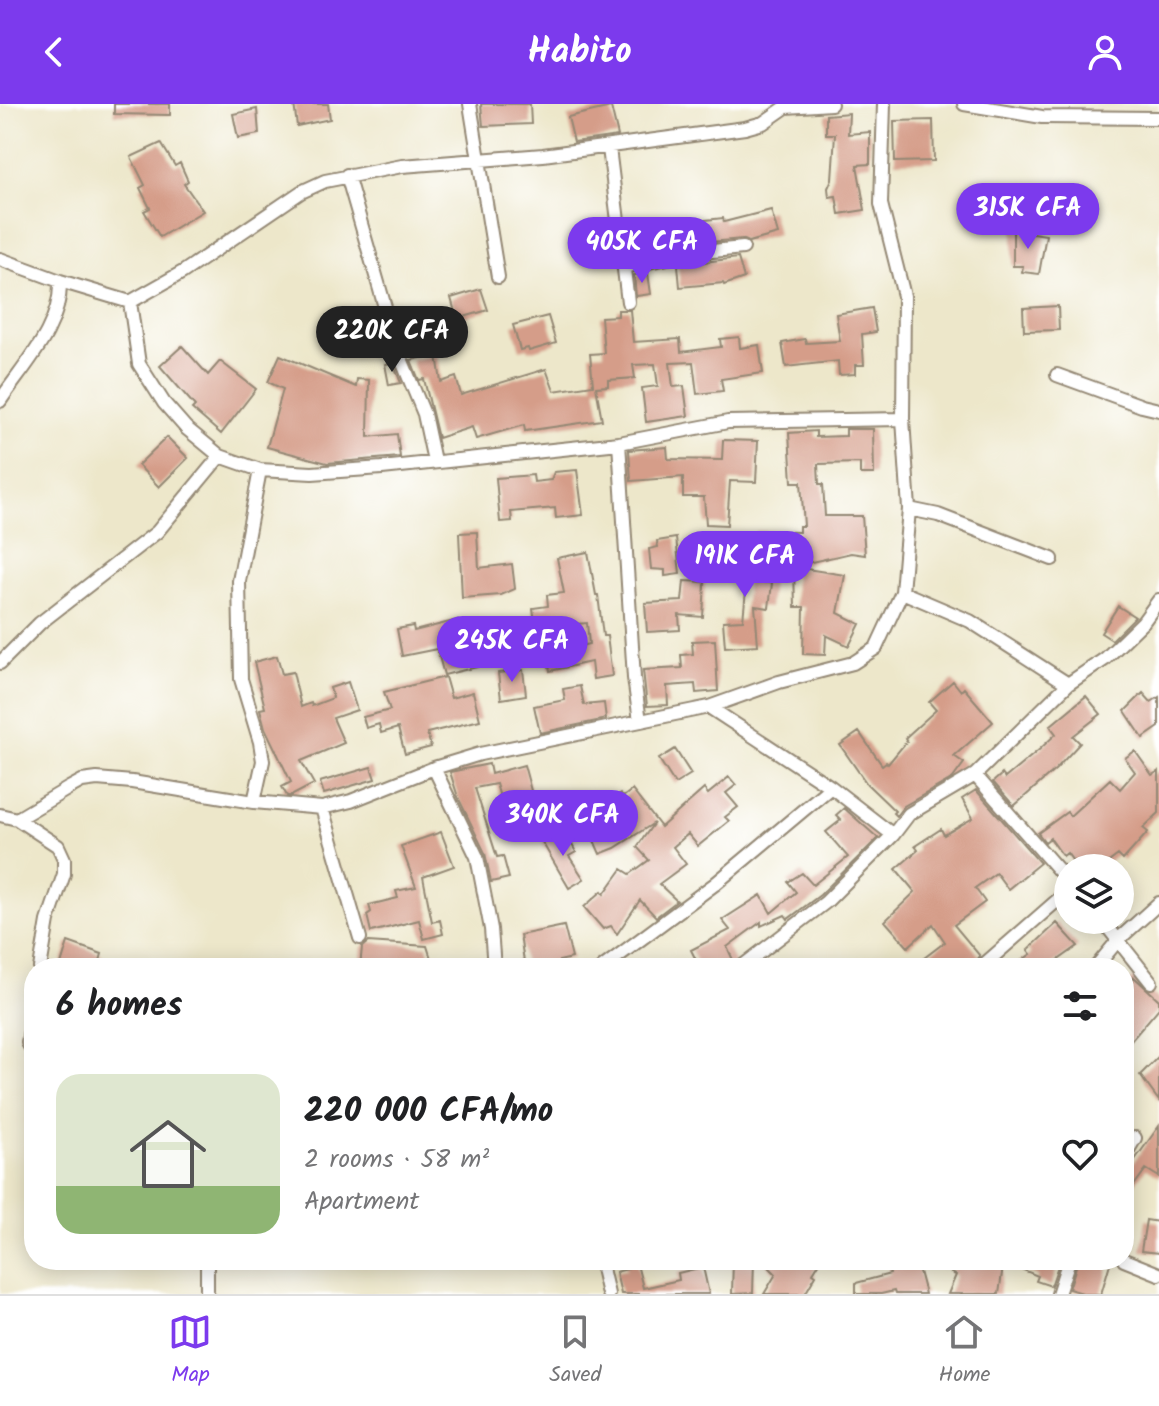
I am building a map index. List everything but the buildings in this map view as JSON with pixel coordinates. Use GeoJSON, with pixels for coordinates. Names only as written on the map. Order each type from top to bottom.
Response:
{"type":"FeatureCollection","features":[{"type":"Feature","properties":{"kind":"street"},"geometry":{"type":"LineString","coordinates":[[470,104],[498,277]]}},
{"type":"Feature","properties":{"kind":"street"},"geometry":{"type":"LineString","coordinates":[[0,259],[130,302],[183,272],[301,192],[325,181],[402,166],[609,148],[745,128],[763,123],[786,107],[831,104]]}},
{"type":"Feature","properties":{"kind":"street"},"geometry":{"type":"LineString","coordinates":[[17,819],[82,781],[97,779],[254,802],[322,808],[351,801],[434,768],[514,745],[709,707],[779,682],[853,663],[876,648],[902,592],[909,509],[903,419],[904,296],[881,204],[884,104]]}},
{"type":"Feature","properties":{"kind":"street"},"geometry":{"type":"LineString","coordinates":[[964,104],[1042,117],[1159,118]]}},
{"type":"Feature","properties":{"kind":"street"},"geometry":{"type":"LineString","coordinates":[[609,148],[628,302]]}},
{"type":"Feature","properties":{"kind":"street"},"geometry":{"type":"LineString","coordinates":[[347,175],[397,349],[424,414],[434,461]]}},
{"type":"Feature","properties":{"kind":"street"},"geometry":{"type":"LineString","coordinates":[[625,267],[692,253],[743,248]]}},
{"type":"Feature","properties":{"kind":"street"},"geometry":{"type":"LineString","coordinates":[[0,401],[50,328],[60,299],[60,281]]}},
{"type":"Feature","properties":{"kind":"street"},"geometry":{"type":"LineString","coordinates":[[130,302],[139,364],[164,403],[186,428],[220,456],[260,470],[323,472],[619,443],[728,422],[903,419]]}},
{"type":"Feature","properties":{"kind":"street"},"geometry":{"type":"LineString","coordinates":[[1057,375],[1159,410]]}},
{"type":"Feature","properties":{"kind":"street"},"geometry":{"type":"LineString","coordinates":[[619,443],[634,678],[640,721]]}},
{"type":"Feature","properties":{"kind":"street"},"geometry":{"type":"LineString","coordinates":[[0,663],[40,623],[157,532],[220,456]]}},
{"type":"Feature","properties":{"kind":"street"},"geometry":{"type":"LineString","coordinates":[[254,802],[263,761],[241,679],[239,581],[260,470]]}},
{"type":"Feature","properties":{"kind":"street"},"geometry":{"type":"LineString","coordinates":[[909,509],[938,515],[1052,559]]}},
{"type":"Feature","properties":{"kind":"street"},"geometry":{"type":"LineString","coordinates":[[902,592],[970,621],[1068,684]]}},
{"type":"Feature","properties":{"kind":"street"},"geometry":{"type":"LineString","coordinates":[[753,958],[826,902],[893,835],[909,814],[975,775],[1068,684],[1105,659],[1143,622],[1159,600]]}},
{"type":"Feature","properties":{"kind":"street"},"geometry":{"type":"LineString","coordinates":[[709,707],[831,787],[893,835]]}},
{"type":"Feature","properties":{"kind":"street"},"geometry":{"type":"LineString","coordinates":[[434,768],[477,857],[493,958]]}},
{"type":"Feature","properties":{"kind":"street"},"geometry":{"type":"LineString","coordinates":[[975,775],[1054,865]]}},
{"type":"Feature","properties":{"kind":"street"},"geometry":{"type":"LineString","coordinates":[[615,958],[715,884],[831,787]]}},
{"type":"Feature","properties":{"kind":"street"},"geometry":{"type":"LineString","coordinates":[[322,808],[360,938]]}},
{"type":"Feature","properties":{"kind":"street"},"geometry":{"type":"LineString","coordinates":[[0,815],[17,819],[58,846],[64,859],[64,874],[48,921],[42,958]]}},
{"type":"Feature","properties":{"kind":"street"},"geometry":{"type":"LineString","coordinates":[[991,958],[1054,903]]}},
{"type":"Feature","properties":{"kind":"street"},"geometry":{"type":"LineString","coordinates":[[1103,958],[1119,939],[1159,903]]}},
{"type":"Feature","properties":{"kind":"street"},"geometry":{"type":"LineString","coordinates":[[1115,934],[1133,958]]}},
{"type":"Feature","properties":{"kind":"street"},"geometry":{"type":"LineString","coordinates":[[1134,959],[1151,982]]}},
{"type":"Feature","properties":{"kind":"street"},"geometry":{"type":"LineString","coordinates":[[1134,1264],[1159,1274]]}},
{"type":"Feature","properties":{"kind":"street"},"geometry":{"type":"LineString","coordinates":[[207,1270],[207,1294]]}},
{"type":"Feature","properties":{"kind":"street"},"geometry":{"type":"LineString","coordinates":[[602,1270],[608,1294]]}},
{"type":"Feature","properties":{"kind":"street"},"geometry":{"type":"LineString","coordinates":[[1058,1294],[1066,1270]]}}]}
